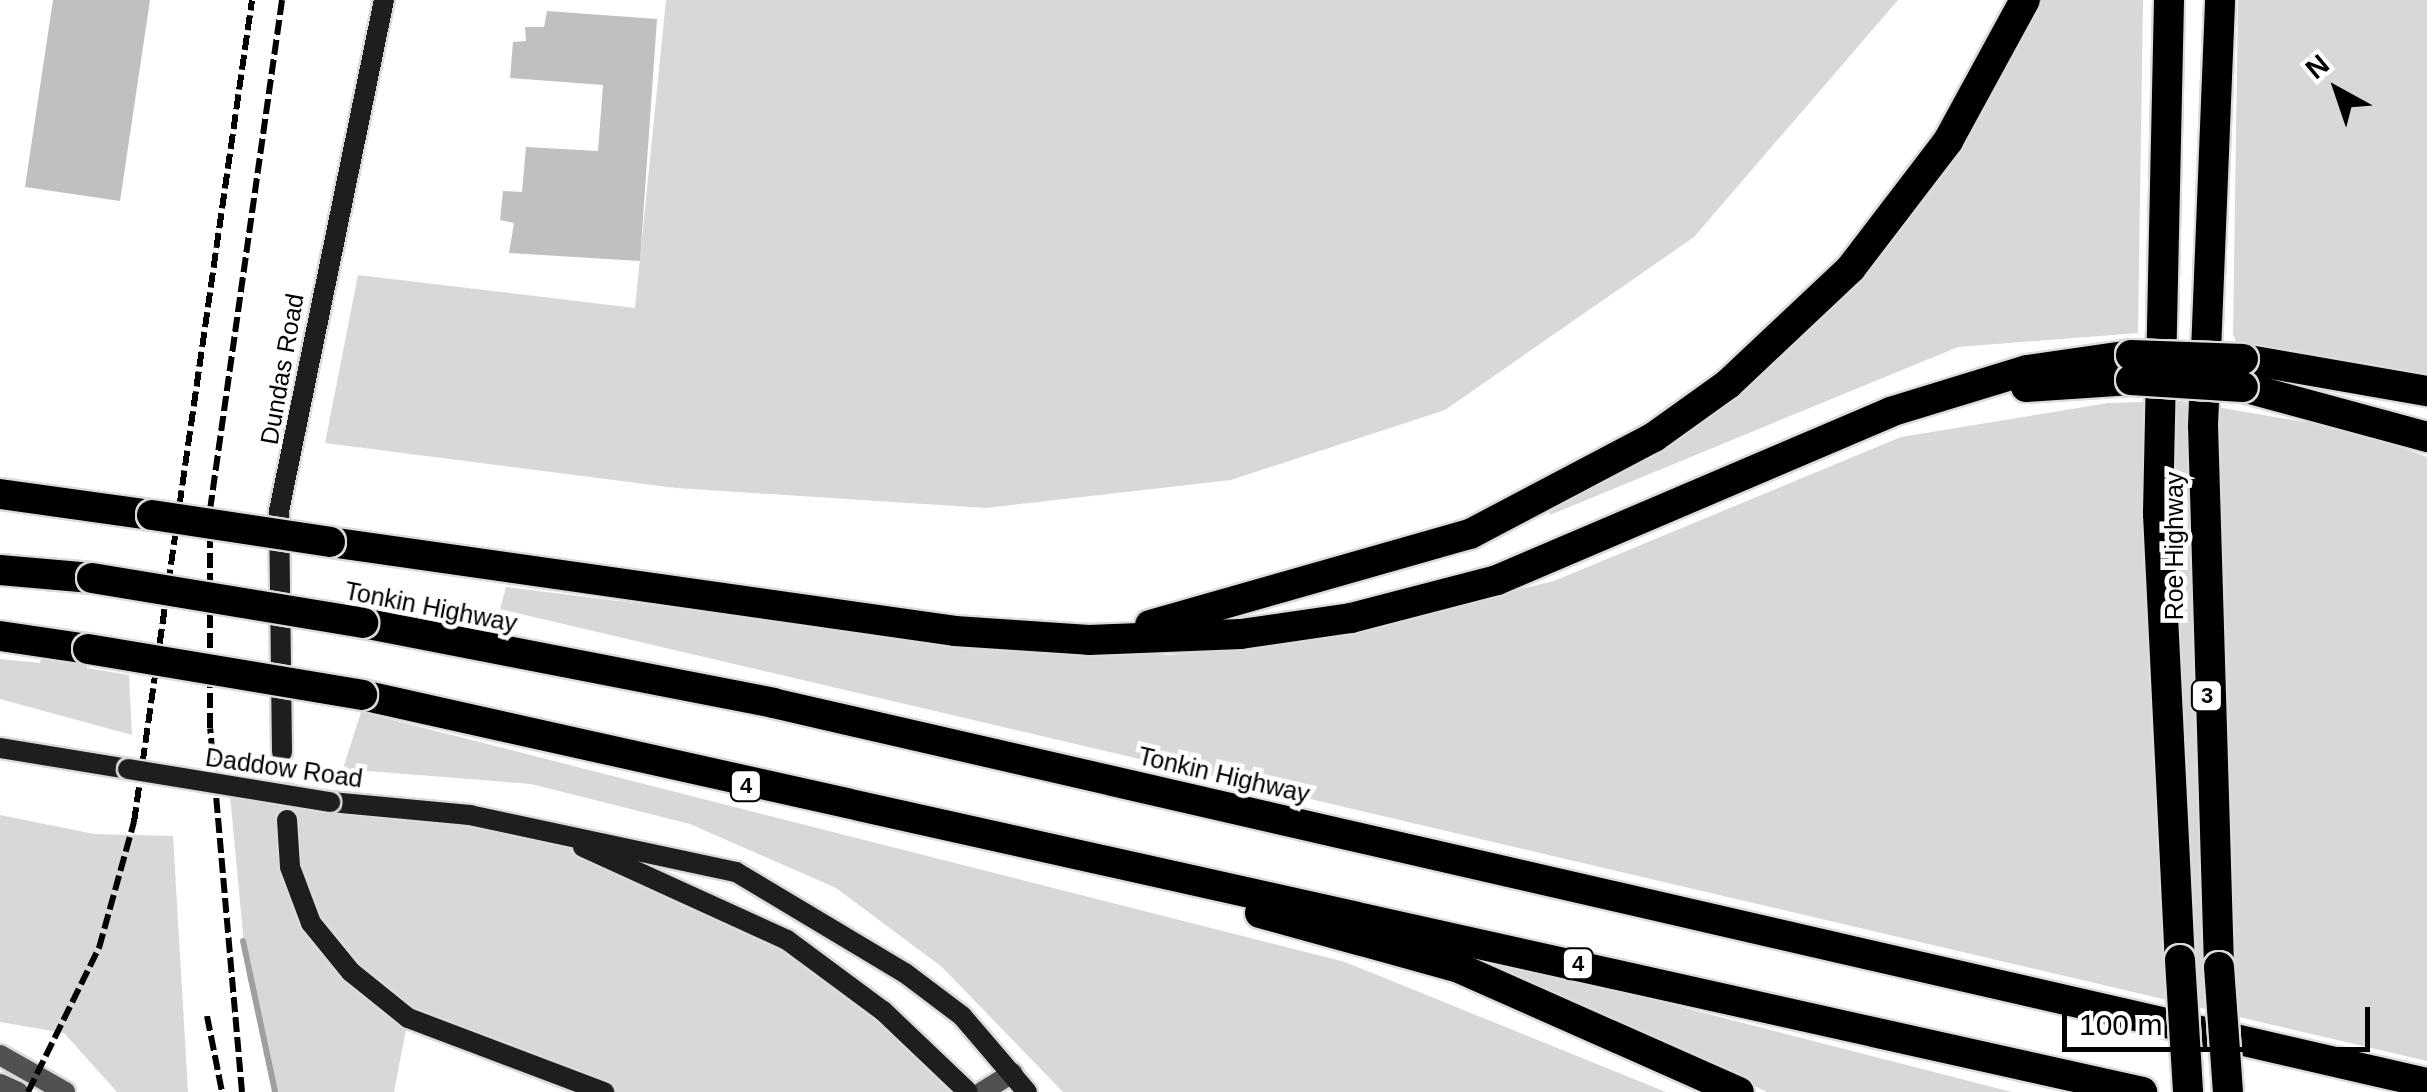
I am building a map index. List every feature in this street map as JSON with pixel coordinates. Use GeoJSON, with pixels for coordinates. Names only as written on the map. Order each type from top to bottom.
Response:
{"type":"FeatureCollection","features":[{"type":"Feature","properties":{"kind":"highway"},"geometry":{"type":"LineString","coordinates":[[1089,640],[1356,574],[1470,534],[1654,437],[1728,384],[1852,268],[1948,141],[2025,0]]}},
{"type":"Feature","properties":{"kind":"highway","name":"Roe Highway"},"geometry":{"type":"LineString","coordinates":[[2220,0],[2204,426],[2219,967],[2228,1092]]}},
{"type":"Feature","properties":{"kind":"highway","name":"Roe Highway"},"geometry":{"type":"LineString","coordinates":[[2170,4],[2158,514],[2188,1092]]}},
{"type":"Feature","properties":{"kind":"highway"},"geometry":{"type":"LineString","coordinates":[[0,494],[955,631],[1089,640],[1241,634],[1444,596],[1599,540],[1890,412],[2131,368],[2243,373],[2427,391]]}},
{"type":"Feature","properties":{"kind":"highway"},"geometry":{"type":"LineString","coordinates":[[2243,373],[2427,437]]}},
{"type":"Feature","properties":{"kind":"highway","name":"Tonkin Highway"},"geometry":{"type":"LineString","coordinates":[[0,570],[92,578],[364,623],[773,703],[2427,1082]]}},
{"type":"Feature","properties":{"kind":"highway","name":"4"},"geometry":{"type":"LineString","coordinates":[[0,636],[362,695],[1012,845],[2142,1092]]}},
{"type":"Feature","properties":{"kind":"highway"},"geometry":{"type":"LineString","coordinates":[[1012,845],[1459,968],[1635,1041],[1739,1092]]}},
{"type":"Feature","properties":{"kind":"highway"},"geometry":{"type":"LineString","coordinates":[[1635,1041],[1719,1092]]}},
{"type":"Feature","properties":{"kind":"main road","name":"Dundas Road"},"geometry":{"type":"LineString","coordinates":[[282,752],[279,512],[384,0]]}},
{"type":"Feature","properties":{"kind":"main road","name":"Daddow Road"},"geometry":{"type":"LineString","coordinates":[[2,749],[330,802],[555,830],[736,872],[799,902],[962,1016],[1028,1092]]}},
{"type":"Feature","properties":{"kind":"main road"},"geometry":{"type":"LineString","coordinates":[[286,820],[290,867],[311,923],[351,972],[408,1018],[604,1092]]}},
{"type":"Feature","properties":{"kind":"main road","name":"Daddow Road"},"geometry":{"type":"LineString","coordinates":[[555,830],[787,940],[883,1011],[968,1092]]}},
{"type":"Feature","properties":{"kind":"street"},"geometry":{"type":"LineString","coordinates":[[0,1054],[65,1092]]}},
{"type":"Feature","properties":{"kind":"street"},"geometry":{"type":"LineString","coordinates":[[982,1092],[1014,1072]]}},
{"type":"Feature","properties":{"kind":"street"},"geometry":{"type":"LineString","coordinates":[[0,1084],[18,1092]]}},
{"type":"Feature","properties":{"kind":"shaded area"},"geometry":{"type":"Polygon","coordinates":[[[666,0],[1898,0],[1694,237],[1445,410],[1231,480],[986,508],[676,488],[325,443],[358,275],[635,308],[666,0]]]}},
{"type":"Feature","properties":{"kind":"shaded area"},"geometry":{"type":"Polygon","coordinates":[[[2030,0],[2143,0],[2138,333],[1958,347],[1550,515],[1546,502],[1609,468],[1866,255],[2030,0]]]}},
{"type":"Feature","properties":{"kind":"shaded area"},"geometry":{"type":"Polygon","coordinates":[[[2238,0],[2427,0],[2427,391],[2243,359],[2233,334],[2238,0]]]}},
{"type":"Feature","properties":{"kind":"shaded area"},"geometry":{"type":"Polygon","coordinates":[[[2181,401],[2358,431],[2427,457],[2427,1061],[500,609],[506,587],[972,645],[1170,655],[1304,642],[1554,581],[1901,437],[2108,403],[2181,401]]]}},
{"type":"Feature","properties":{"kind":"shaded area"},"geometry":{"type":"Polygon","coordinates":[[[42,653],[88,655],[87,668],[129,675],[132,735],[0,699],[0,659],[40,663],[42,653]]]}},
{"type":"Feature","properties":{"kind":"shaded area"},"geometry":{"type":"Polygon","coordinates":[[[361,712],[1345,962],[1666,1092],[1063,1092],[942,967],[836,888],[690,824],[531,784],[343,769],[361,712]]]}},
{"type":"Feature","properties":{"kind":"shaded area"},"geometry":{"type":"Polygon","coordinates":[[[229,785],[555,830],[787,940],[968,1092],[604,1092],[408,1019],[394,1092],[275,1092],[247,976],[229,785]]]}},
{"type":"Feature","properties":{"kind":"shaded area"},"geometry":{"type":"Polygon","coordinates":[[[0,815],[94,834],[173,836],[188,1092],[117,1092],[64,1033],[0,1022],[0,815]]]}},
{"type":"Feature","properties":{"kind":"shaded area"},"geometry":{"type":"Polygon","coordinates":[[[1463,951],[2012,1092],[1767,1092],[1463,951]]]}},
{"type":"Feature","properties":{"kind":"building"},"geometry":{"type":"Polygon","coordinates":[[[53,0],[150,0],[120,201],[25,187],[53,0]]]}},
{"type":"Feature","properties":{"kind":"building"},"geometry":{"type":"Polygon","coordinates":[[[547,11],[657,19],[640,261],[509,253],[514,223],[500,220],[503,191],[522,192],[526,147],[598,151],[603,85],[510,78],[513,42],[526,41],[525,27],[544,27],[547,11]]]}},
{"type":"Feature","properties":{"kind":"waterway"},"geometry":{"type":"LineString","coordinates":[[243,941],[275,1092]]}},
{"type":"Feature","properties":{"kind":"tunnel"},"geometry":{"type":"LineString","coordinates":[[282,752],[287,820]]}},
{"type":"Feature","properties":{"kind":"railway"},"geometry":{"type":"LineString","coordinates":[[28,1092],[99,948],[134,822],[252,0]]}},
{"type":"Feature","properties":{"kind":"railway"},"geometry":{"type":"LineString","coordinates":[[242,1092],[210,728],[210,510],[282,0]]}},
{"type":"Feature","properties":{"kind":"railway"},"geometry":{"type":"LineString","coordinates":[[207,1016],[222,1092]]}}]}
